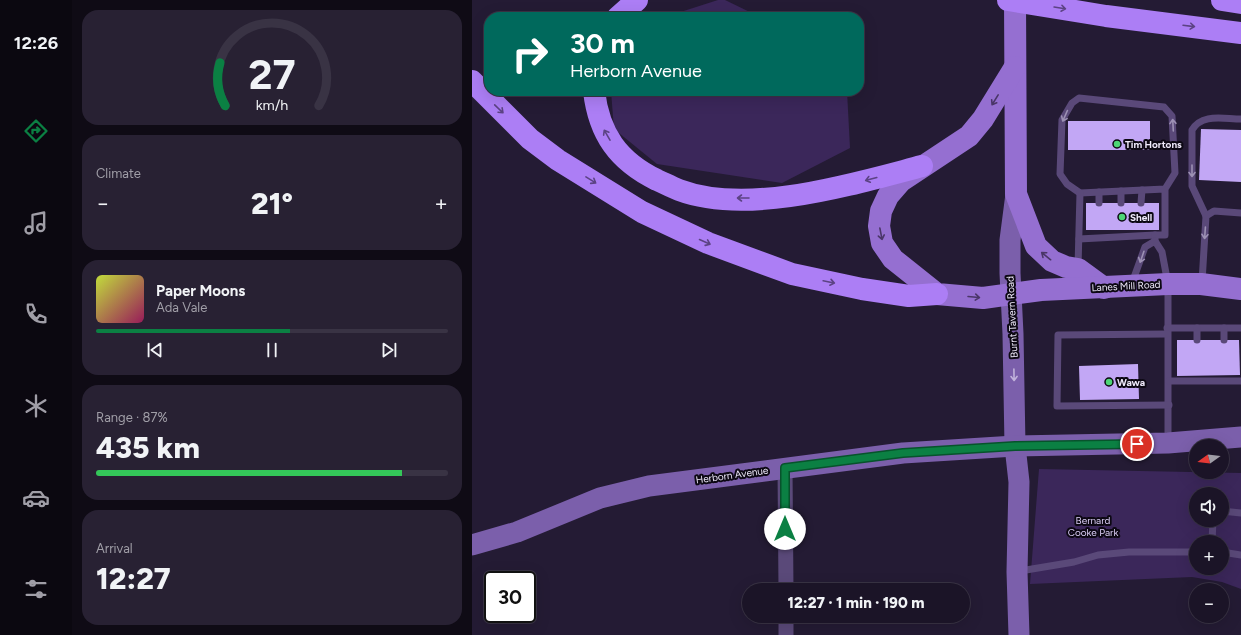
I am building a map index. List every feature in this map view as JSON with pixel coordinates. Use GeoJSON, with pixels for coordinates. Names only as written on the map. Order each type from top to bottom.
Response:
{"type":"FeatureCollection","features":[{"type":"Feature","properties":{"kind":"highway"},"geometry":{"type":"LineString","coordinates":[[624,12],[637,0]]}},
{"type":"Feature","properties":{"kind":"highway"},"geometry":{"type":"LineString","coordinates":[[1008,0],[1106,16],[1237,34]]}},
{"type":"Feature","properties":{"kind":"highway"},"geometry":{"type":"LineString","coordinates":[[1222,0],[1241,3]]}},
{"type":"Feature","properties":{"kind":"highway"},"geometry":{"type":"LineString","coordinates":[[472,81],[484,93]]}},
{"type":"Feature","properties":{"kind":"highway"},"geometry":{"type":"LineString","coordinates":[[487,96],[530,139],[558,160],[642,212],[708,243],[792,274],[875,291],[909,296],[937,294]]}},
{"type":"Feature","properties":{"kind":"highway"},"geometry":{"type":"LineString","coordinates":[[595,96],[597,111],[604,131],[615,149],[629,163],[644,174],[680,190],[719,199],[768,198],[828,190],[922,166]]}},
{"type":"Feature","properties":{"kind":"main road","name":"Burnt Tavern Road"},"geometry":{"type":"LineString","coordinates":[[1015,0],[1016,194]]}},
{"type":"Feature","properties":{"kind":"main road"},"geometry":{"type":"LineString","coordinates":[[937,294],[893,259],[882,243],[879,226],[881,211],[888,196],[901,181],[969,136],[983,119],[1015,67]]}},
{"type":"Feature","properties":{"kind":"main road"},"geometry":{"type":"LineString","coordinates":[[1016,194],[1036,246],[1052,261],[1078,269],[1104,288]]}},
{"type":"Feature","properties":{"kind":"main road","name":"Lanes Mill Road"},"geometry":{"type":"LineString","coordinates":[[937,294],[983,298],[1041,290],[1168,284],[1201,284],[1241,289]]}},
{"type":"Feature","properties":{"kind":"street","name":"Burnt Tavern Road"},"geometry":{"type":"LineString","coordinates":[[1016,194],[1010,240],[1015,446],[1019,482],[1017,572],[1019,635]]}},
{"type":"Feature","properties":{"kind":"street","name":"Herborn Avenue"},"geometry":{"type":"LineString","coordinates":[[472,545],[517,532],[600,498],[648,486],[903,453],[1015,446],[1168,443],[1241,437]]}},
{"type":"Feature","properties":{"kind":"street"},"geometry":{"type":"LineString","coordinates":[[785,468],[786,583]]}},
{"type":"Feature","properties":{"kind":"street"},"geometry":{"type":"LineString","coordinates":[[786,623],[786,635]]}},
{"type":"Feature","properties":{"kind":"lane"},"geometry":{"type":"LineString","coordinates":[[1132,285],[1145,247],[1155,238],[1165,235],[1165,188],[1175,173],[1172,116],[1164,107],[1079,98],[1072,103],[1062,120],[1060,174],[1067,184],[1080,193],[1165,188]]}},
{"type":"Feature","properties":{"kind":"lane"},"geometry":{"type":"LineString","coordinates":[[1201,284],[1206,216],[1192,186],[1192,130],[1197,123],[1204,119],[1241,120]]}},
{"type":"Feature","properties":{"kind":"lane"},"geometry":{"type":"LineString","coordinates":[[1142,190],[1142,203]]}},
{"type":"Feature","properties":{"kind":"lane"},"geometry":{"type":"LineString","coordinates":[[1121,191],[1121,203]]}},
{"type":"Feature","properties":{"kind":"lane"},"geometry":{"type":"LineString","coordinates":[[1099,203],[1100,192]]}},
{"type":"Feature","properties":{"kind":"lane"},"geometry":{"type":"LineString","coordinates":[[1078,269],[1080,193]]}},
{"type":"Feature","properties":{"kind":"lane"},"geometry":{"type":"LineString","coordinates":[[1206,216],[1214,211],[1241,212]]}},
{"type":"Feature","properties":{"kind":"lane"},"geometry":{"type":"LineString","coordinates":[[1079,239],[1100,234],[1140,233],[1155,238],[1162,252],[1168,284],[1168,443]]}},
{"type":"Feature","properties":{"kind":"lane"},"geometry":{"type":"LineString","coordinates":[[1197,328],[1197,340]]}},
{"type":"Feature","properties":{"kind":"lane"},"geometry":{"type":"LineString","coordinates":[[1168,405],[1057,406],[1058,335],[1167,331],[1197,328],[1241,328]]}},
{"type":"Feature","properties":{"kind":"lane"},"geometry":{"type":"LineString","coordinates":[[1224,328],[1224,340]]}},
{"type":"Feature","properties":{"kind":"lane"},"geometry":{"type":"LineString","coordinates":[[1169,381],[1197,378],[1224,378],[1241,381]]}},
{"type":"Feature","properties":{"kind":"lane"},"geometry":{"type":"LineString","coordinates":[[1229,512],[1241,513]]}},
{"type":"Feature","properties":{"kind":"lane"},"geometry":{"type":"LineString","coordinates":[[1017,572],[1074,562],[1098,555],[1129,552],[1189,552]]}},
{"type":"Feature","properties":{"kind":"lane"},"geometry":{"type":"LineString","coordinates":[[1229,553],[1241,555]]}},
{"type":"Feature","properties":{"kind":"green space"},"geometry":{"type":"Polygon","coordinates":[[[718,0],[725,0],[750,12],[681,12],[718,0]]]}},
{"type":"Feature","properties":{"kind":"green space"},"geometry":{"type":"Polygon","coordinates":[[[611,96],[847,96],[850,148],[782,183],[657,164],[614,129],[611,96]]]}},
{"type":"Feature","properties":{"kind":"green space","name":"Bernard Cooke Park"},"geometry":{"type":"Polygon","coordinates":[[[1039,469],[1189,472],[1189,479],[1229,479],[1229,473],[1241,473],[1241,589],[1229,585],[1229,583],[1192,577],[1030,584],[1039,469]]]}},
{"type":"Feature","properties":{"kind":"building"},"geometry":{"type":"Polygon","coordinates":[[[1068,121],[1150,121],[1150,150],[1068,150],[1068,121]]]}},
{"type":"Feature","properties":{"kind":"building"},"geometry":{"type":"Polygon","coordinates":[[[1201,129],[1241,130],[1241,182],[1199,180],[1201,129]]]}},
{"type":"Feature","properties":{"kind":"building","name":"Shell"},"geometry":{"type":"Polygon","coordinates":[[[1086,203],[1159,203],[1159,230],[1086,230],[1086,203]]]}},
{"type":"Feature","properties":{"kind":"building"},"geometry":{"type":"Polygon","coordinates":[[[1177,340],[1239,340],[1240,375],[1177,376],[1177,340]]]}},
{"type":"Feature","properties":{"kind":"building","name":"Wawa"},"geometry":{"type":"Polygon","coordinates":[[[1138,364],[1139,399],[1080,400],[1079,366],[1138,364]]]}},
{"type":"Feature","properties":{"kind":"place","name":"Tim Hortons"},"geometry":{"type":"Point","coordinates":[1117,144]}},
{"type":"Feature","properties":{"kind":"place","name":"Shell"},"geometry":{"type":"Point","coordinates":[1122,217]}},
{"type":"Feature","properties":{"kind":"place","name":"Wawa"},"geometry":{"type":"Point","coordinates":[1109,382]}},
{"type":"Feature","properties":{"kind":"route"},"geometry":{"type":"LineString","coordinates":[[785,529],[785,468],[903,453],[1015,446],[1137,444]]}}]}
